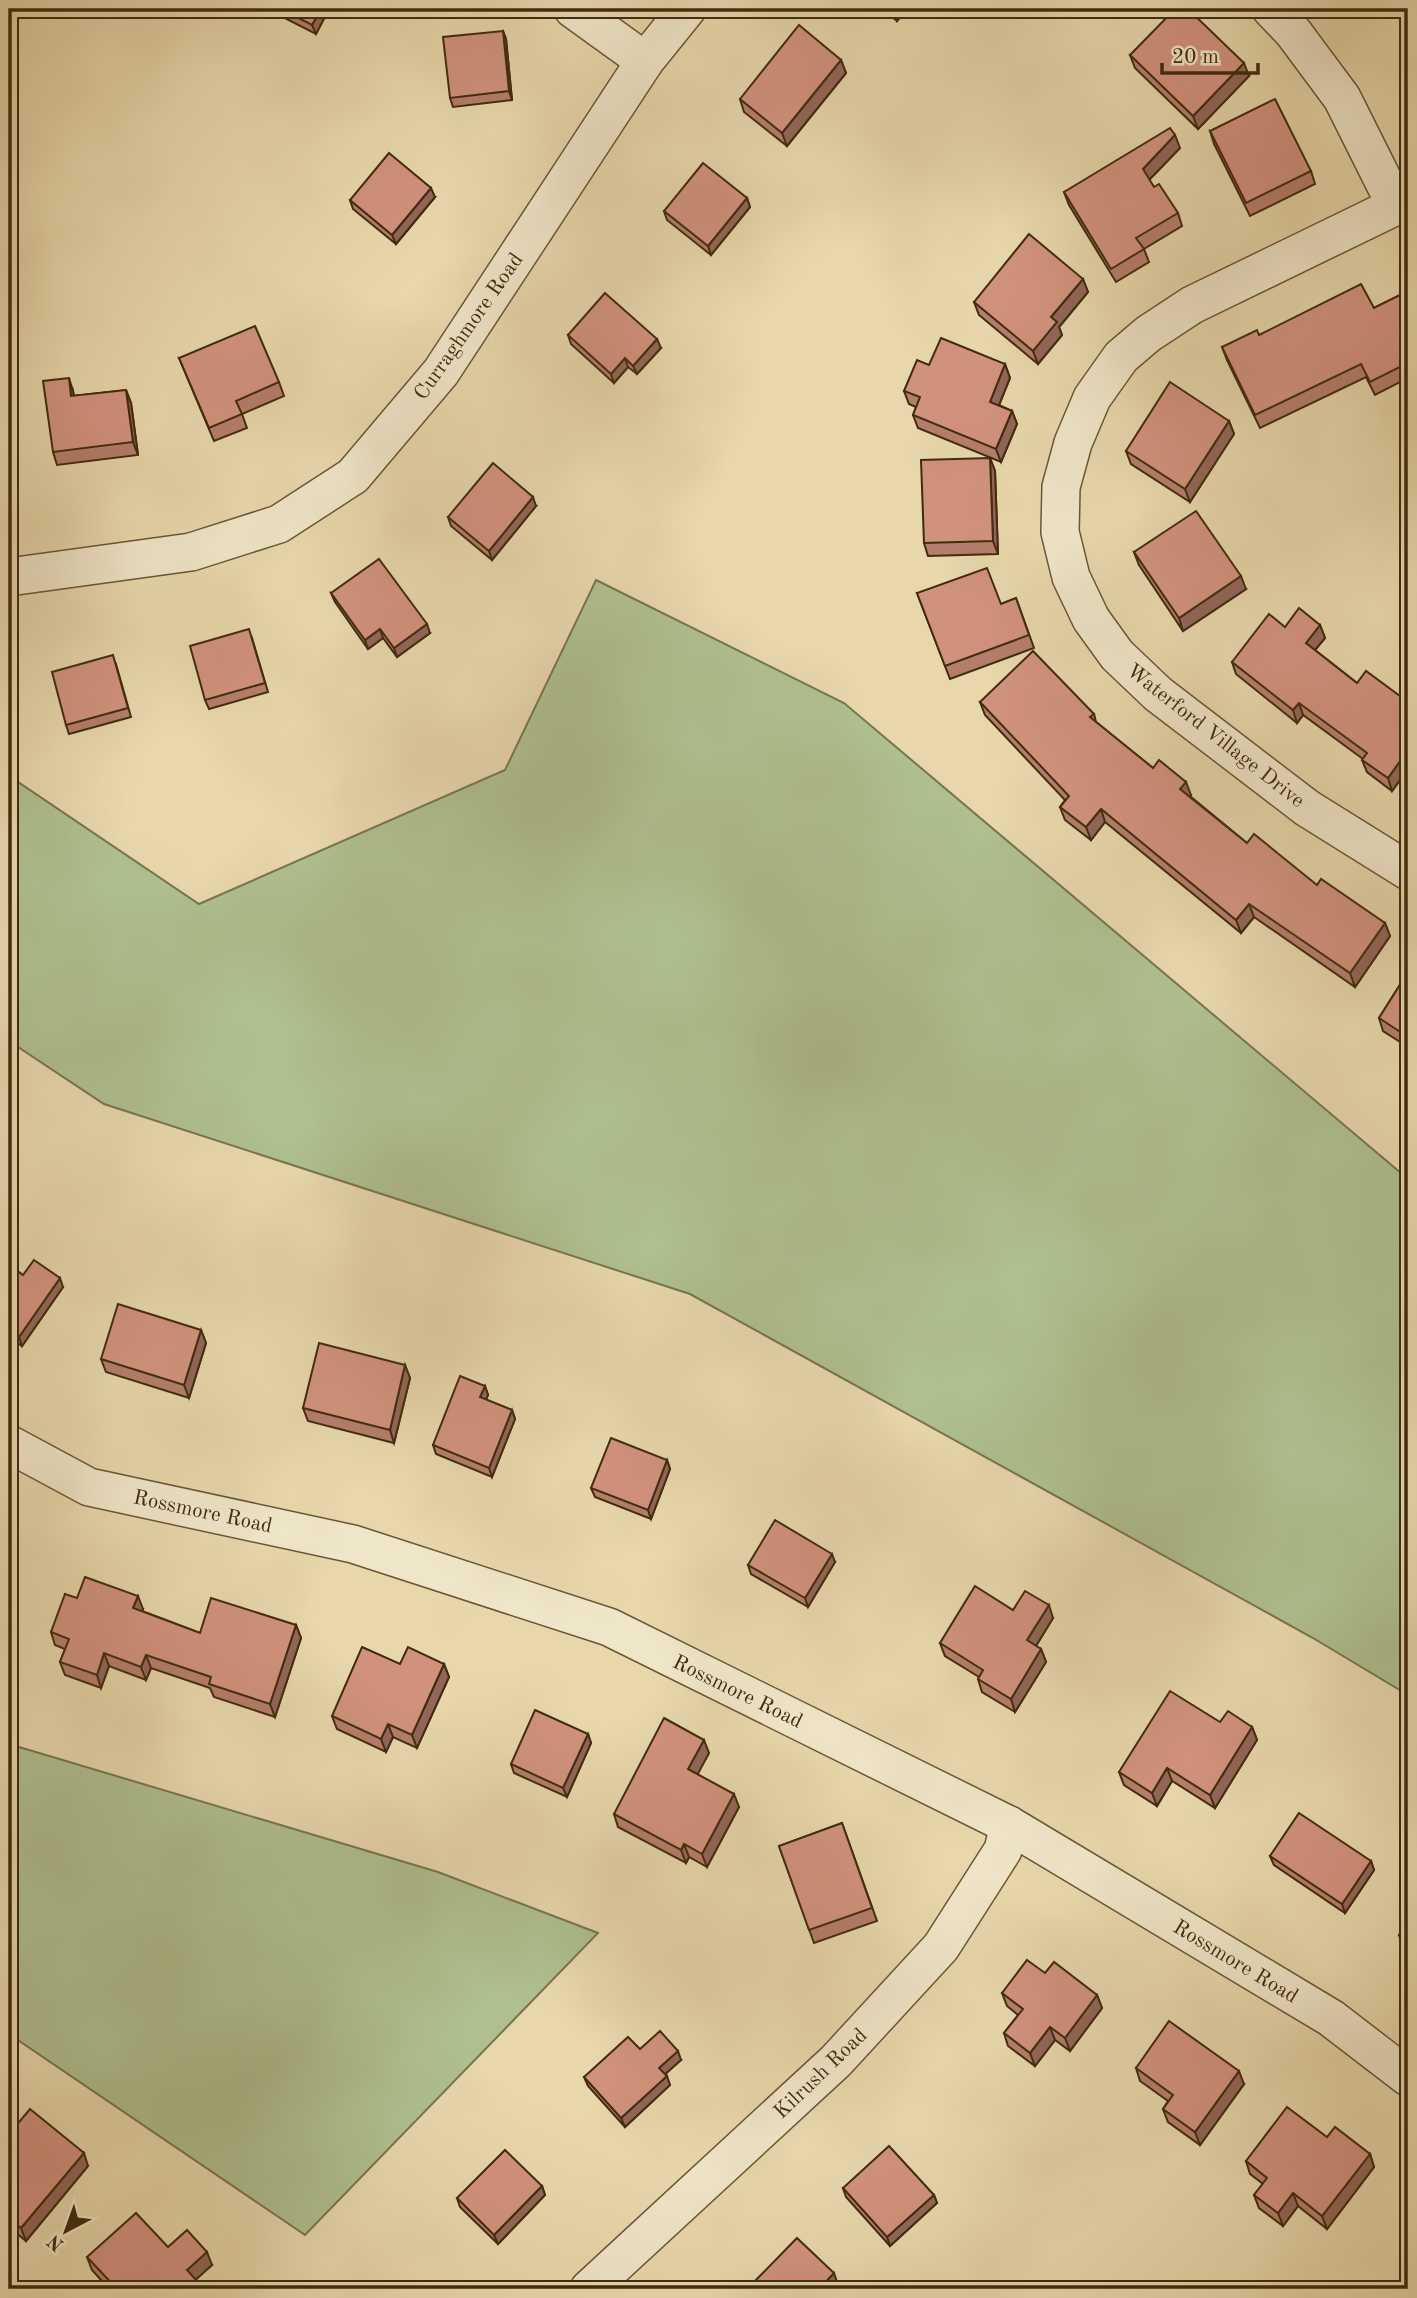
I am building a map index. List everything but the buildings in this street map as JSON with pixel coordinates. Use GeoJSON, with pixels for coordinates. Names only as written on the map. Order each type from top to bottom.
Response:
{"type":"FeatureCollection","features":[{"type":"Feature","properties":{"kind":"street"},"geometry":{"type":"LineString","coordinates":[[573,9],[645,61]]}},
{"type":"Feature","properties":{"kind":"street","name":"Curraghmore Road"},"geometry":{"type":"LineString","coordinates":[[9,577],[191,552],[279,524],[353,475],[441,372],[645,61],[687,9]]}},
{"type":"Feature","properties":{"kind":"street"},"geometry":{"type":"LineString","coordinates":[[1271,9],[1293,32],[1342,98],[1402,204]]}},
{"type":"Feature","properties":{"kind":"street","name":"Waterford Village Drive"},"geometry":{"type":"LineString","coordinates":[[1402,204],[1192,305],[1121,357],[1092,398],[1073,443],[1061,487],[1059,532],[1071,576],[1091,619],[1117,655],[1158,694],[1307,808],[1408,871]]}},
{"type":"Feature","properties":{"kind":"street","name":"Rossmore Road"},"geometry":{"type":"LineString","coordinates":[[9,1444],[89,1487],[354,1544],[609,1627],[1009,1825],[1331,2018],[1408,2077]]}},
{"type":"Feature","properties":{"kind":"street","name":"Kilrush Road"},"geometry":{"type":"LineString","coordinates":[[589,2289],[836,2061],[941,1947],[1003,1850],[1009,1825]]}},
{"type":"Feature","properties":{"kind":"green space"},"geometry":{"type":"Polygon","coordinates":[[[596,580],[844,703],[1408,1179],[1408,1695],[1313,1638],[690,1294],[104,1104],[9,1041],[9,776],[199,904],[505,770],[596,580]]]}},
{"type":"Feature","properties":{"kind":"green space"},"geometry":{"type":"Polygon","coordinates":[[[9,1744],[438,1872],[598,1933],[305,2235],[9,2034],[9,1744]]]}}]}
